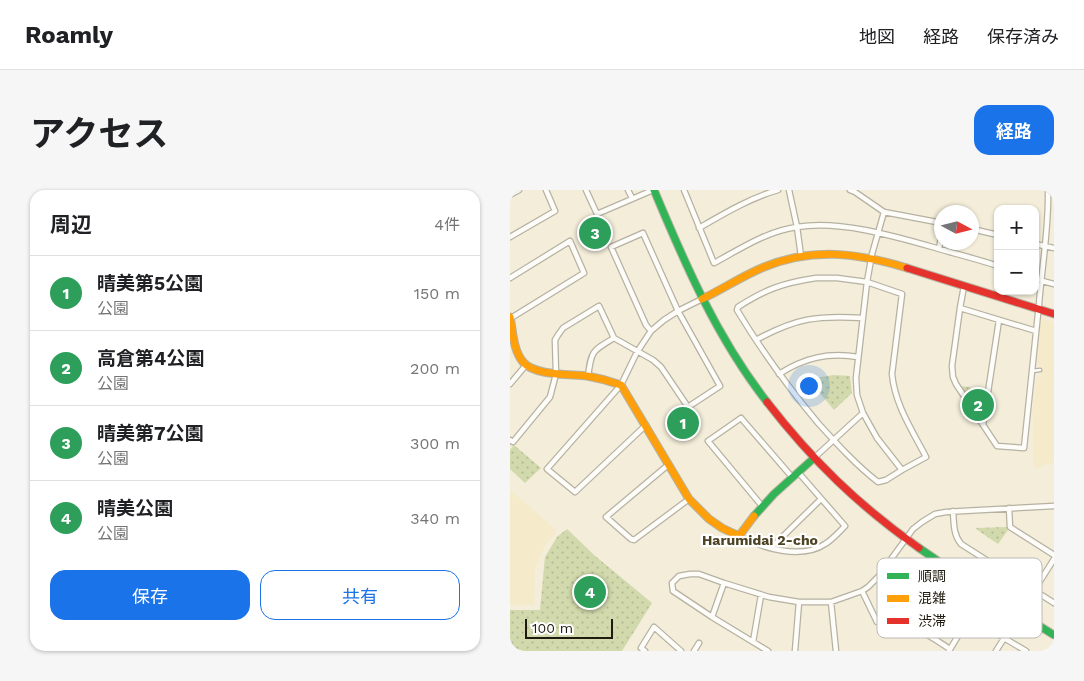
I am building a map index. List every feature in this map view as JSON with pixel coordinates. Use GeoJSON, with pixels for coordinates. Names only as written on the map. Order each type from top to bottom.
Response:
{"type":"FeatureCollection","features":[{"type":"Feature","properties":{"kind":"street"},"geometry":{"type":"LineString","coordinates":[[510,195],[519,190]]}},
{"type":"Feature","properties":{"kind":"street"},"geometry":{"type":"LineString","coordinates":[[510,237],[555,210],[546,190]]}},
{"type":"Feature","properties":{"kind":"street"},"geometry":{"type":"LineString","coordinates":[[586,190],[597,214],[654,190],[702,299],[726,342],[769,405],[814,458],[840,484],[905,539],[932,558]]}},
{"type":"Feature","properties":{"kind":"street"},"geometry":{"type":"LineString","coordinates":[[628,190],[632,198]]}},
{"type":"Feature","properties":{"kind":"street"},"geometry":{"type":"LineString","coordinates":[[684,190],[714,263],[761,238],[796,227],[838,227],[878,233],[934,248]]}},
{"type":"Feature","properties":{"kind":"street"},"geometry":{"type":"LineString","coordinates":[[699,228],[731,210],[778,190]]}},
{"type":"Feature","properties":{"kind":"street"},"geometry":{"type":"LineString","coordinates":[[788,190],[801,256]]}},
{"type":"Feature","properties":{"kind":"street"},"geometry":{"type":"LineString","coordinates":[[850,190],[884,212],[934,221]]}},
{"type":"Feature","properties":{"kind":"street"},"geometry":{"type":"LineString","coordinates":[[964,286],[952,366],[953,377],[997,446],[1024,448],[1046,247],[1049,211],[1048,190]]}},
{"type":"Feature","properties":{"kind":"street"},"geometry":{"type":"LineString","coordinates":[[884,212],[871,258],[867,282],[856,378],[857,395],[863,413],[877,438],[902,470]]}},
{"type":"Feature","properties":{"kind":"street"},"geometry":{"type":"LineString","coordinates":[[979,231],[994,234]]}},
{"type":"Feature","properties":{"kind":"street"},"geometry":{"type":"LineString","coordinates":[[510,440],[513,442],[550,397],[556,374],[555,340],[558,335],[564,328],[600,306],[614,338],[653,360],[661,368],[688,407],[720,386],[678,310],[643,233],[612,247],[646,325],[651,331]]}},
{"type":"Feature","properties":{"kind":"street"},"geometry":{"type":"LineString","coordinates":[[510,278],[570,241],[584,274],[510,318],[522,361],[526,365],[539,370],[556,374],[588,377],[622,385],[689,499],[709,519],[722,528],[755,544],[788,551],[805,552],[825,544],[845,526],[741,418],[708,441],[762,506]]}},
{"type":"Feature","properties":{"kind":"street"},"geometry":{"type":"LineString","coordinates":[[1039,245],[1054,248]]}},
{"type":"Feature","properties":{"kind":"street"},"geometry":{"type":"LineString","coordinates":[[942,250],[994,265]]}},
{"type":"Feature","properties":{"kind":"street"},"geometry":{"type":"LineString","coordinates":[[646,425],[575,492],[546,469],[622,385],[637,352],[651,331],[678,310],[776,262],[801,256],[837,254],[871,258],[1054,314]]}},
{"type":"Feature","properties":{"kind":"street"},"geometry":{"type":"LineString","coordinates":[[816,278],[837,278],[867,282],[902,294],[892,374],[902,412],[926,457],[886,480],[878,482],[865,472],[833,440],[779,374],[756,340],[737,310],[738,307],[755,296],[775,287],[816,278]]}},
{"type":"Feature","properties":{"kind":"street"},"geometry":{"type":"LineString","coordinates":[[1041,281],[1054,284]]}},
{"type":"Feature","properties":{"kind":"street"},"geometry":{"type":"LineString","coordinates":[[960,308],[1036,331]]}},
{"type":"Feature","properties":{"kind":"street"},"geometry":{"type":"LineString","coordinates":[[756,340],[789,324],[809,318],[833,316],[863,318]]}},
{"type":"Feature","properties":{"kind":"street"},"geometry":{"type":"LineString","coordinates":[[983,425],[998,320]]}},
{"type":"Feature","properties":{"kind":"street"},"geometry":{"type":"LineString","coordinates":[[588,377],[590,359],[596,348],[614,338]]}},
{"type":"Feature","properties":{"kind":"street"},"geometry":{"type":"LineString","coordinates":[[779,374],[808,359],[848,355],[858,357]]}},
{"type":"Feature","properties":{"kind":"street"},"geometry":{"type":"LineString","coordinates":[[510,384],[526,365]]}},
{"type":"Feature","properties":{"kind":"street"},"geometry":{"type":"LineString","coordinates":[[739,536],[762,506],[863,413]]}},
{"type":"Feature","properties":{"kind":"street"},"geometry":{"type":"LineString","coordinates":[[668,465],[606,517],[634,540],[689,499]]}},
{"type":"Feature","properties":{"kind":"street"},"geometry":{"type":"LineString","coordinates":[[771,548],[821,499]]}},
{"type":"Feature","properties":{"kind":"street"},"geometry":{"type":"LineString","coordinates":[[892,558],[913,529],[935,514],[953,511],[1054,506]]}},
{"type":"Feature","properties":{"kind":"street"},"geometry":{"type":"LineString","coordinates":[[1010,508],[1010,527],[1054,557],[1042,577]]}},
{"type":"Feature","properties":{"kind":"street"},"geometry":{"type":"LineString","coordinates":[[953,511],[956,538],[961,544],[983,558]]}},
{"type":"Feature","properties":{"kind":"street"},"geometry":{"type":"LineString","coordinates":[[768,651],[712,618],[673,590],[672,583],[678,576],[699,574],[761,595],[800,602],[831,602],[862,591],[877,578]]}},
{"type":"Feature","properties":{"kind":"street"},"geometry":{"type":"LineString","coordinates":[[712,618],[724,583]]}},
{"type":"Feature","properties":{"kind":"street"},"geometry":{"type":"LineString","coordinates":[[862,591],[877,622]]}},
{"type":"Feature","properties":{"kind":"street"},"geometry":{"type":"LineString","coordinates":[[753,642],[761,595]]}},
{"type":"Feature","properties":{"kind":"street"},"geometry":{"type":"LineString","coordinates":[[1042,595],[1054,603]]}},
{"type":"Feature","properties":{"kind":"street"},"geometry":{"type":"LineString","coordinates":[[795,651],[800,602]]}},
{"type":"Feature","properties":{"kind":"street"},"geometry":{"type":"LineString","coordinates":[[831,602],[836,651]]}},
{"type":"Feature","properties":{"kind":"street"},"geometry":{"type":"LineString","coordinates":[[645,651],[641,648],[654,627],[681,651]]}},
{"type":"Feature","properties":{"kind":"street"},"geometry":{"type":"LineString","coordinates":[[1042,627],[1054,635]]}},
{"type":"Feature","properties":{"kind":"street"},"geometry":{"type":"LineString","coordinates":[[932,638],[950,650],[957,638]]}},
{"type":"Feature","properties":{"kind":"street"},"geometry":{"type":"LineString","coordinates":[[996,651],[1004,638],[1026,651]]}},
{"type":"Feature","properties":{"kind":"street"},"geometry":{"type":"LineString","coordinates":[[694,651],[699,643]]}},
{"type":"Feature","properties":{"kind":"lane"},"geometry":{"type":"LineString","coordinates":[[1032,371],[1040,370]]}},
{"type":"Feature","properties":{"kind":"shaded area"},"geometry":{"type":"Polygon","coordinates":[[[1044,319],[1054,322],[1054,464],[1049,463],[1037,468],[1033,465],[1032,415],[1037,378],[1041,377],[1040,365],[1037,365],[1040,323],[1044,319]]]}},
{"type":"Feature","properties":{"kind":"shaded area"},"geometry":{"type":"Polygon","coordinates":[[[510,490],[557,531],[545,545],[535,569],[534,605],[510,605],[510,490]]]}},
{"type":"Feature","properties":{"kind":"green space"},"geometry":{"type":"Polygon","coordinates":[[[595,217],[606,243],[594,248],[583,223],[595,217]]]}},
{"type":"Feature","properties":{"kind":"green space"},"geometry":{"type":"Polygon","coordinates":[[[834,375],[850,376],[852,393],[834,410],[808,379],[834,375]]]}},
{"type":"Feature","properties":{"kind":"green space"},"geometry":{"type":"Polygon","coordinates":[[[961,386],[985,390],[981,415],[979,415],[961,386]]]}},
{"type":"Feature","properties":{"kind":"green space"},"geometry":{"type":"Polygon","coordinates":[[[684,406],[696,429],[681,439],[669,417],[684,406]]]}},
{"type":"Feature","properties":{"kind":"green space"},"geometry":{"type":"Polygon","coordinates":[[[514,445],[541,468],[525,483],[510,469],[510,450],[514,445]]]}},
{"type":"Feature","properties":{"kind":"green space"},"geometry":{"type":"Polygon","coordinates":[[[1007,527],[1008,530],[998,544],[976,529],[976,528],[1007,527]]]}},
{"type":"Feature","properties":{"kind":"green space"},"geometry":{"type":"Polygon","coordinates":[[[567,529],[594,555],[652,603],[622,651],[510,651],[510,610],[540,610],[545,557],[557,537],[567,529]]]}},
{"type":"Feature","properties":{"kind":"traffic: fast"},"geometry":{"type":"LineString","coordinates":[[654,190],[703,300],[749,378],[767,402]]}},
{"type":"Feature","properties":{"kind":"traffic: fast"},"geometry":{"type":"LineString","coordinates":[[754,516],[774,494],[814,458]]}},
{"type":"Feature","properties":{"kind":"traffic: fast"},"geometry":{"type":"LineString","coordinates":[[919,548],[934,558]]}},
{"type":"Feature","properties":{"kind":"traffic: fast"},"geometry":{"type":"LineString","coordinates":[[1042,628],[1054,635]]}},
{"type":"Feature","properties":{"kind":"traffic: slow"},"geometry":{"type":"LineString","coordinates":[[702,299],[764,267],[800,257],[836,254],[871,259],[907,268]]}},
{"type":"Feature","properties":{"kind":"traffic: slow"},"geometry":{"type":"LineString","coordinates":[[510,317],[517,352],[528,367],[544,372],[587,376],[621,385],[689,499],[709,519],[739,536],[754,516]]}},
{"type":"Feature","properties":{"kind":"traffic: jam"},"geometry":{"type":"LineString","coordinates":[[907,268],[1054,314]]}},
{"type":"Feature","properties":{"kind":"traffic: jam"},"geometry":{"type":"LineString","coordinates":[[767,402],[801,443],[837,481],[876,515],[919,548]]}},
{"type":"Feature","properties":{"kind":"place","name":"晴美第7公園"},"geometry":{"type":"Point","coordinates":[595,233]}},
{"type":"Feature","properties":{"kind":"place","name":"高倉第4公園"},"geometry":{"type":"Point","coordinates":[978,405]}},
{"type":"Feature","properties":{"kind":"place","name":"晴美第5公園"},"geometry":{"type":"Point","coordinates":[683,423]}},
{"type":"Feature","properties":{"kind":"place","name":"晴美公園"},"geometry":{"type":"Point","coordinates":[590,592]}},
{"type":"Feature","properties":{"kind":"district","name":"Harumidai 2-cho"},"geometry":{"type":"Point","coordinates":[760,540]}}]}
